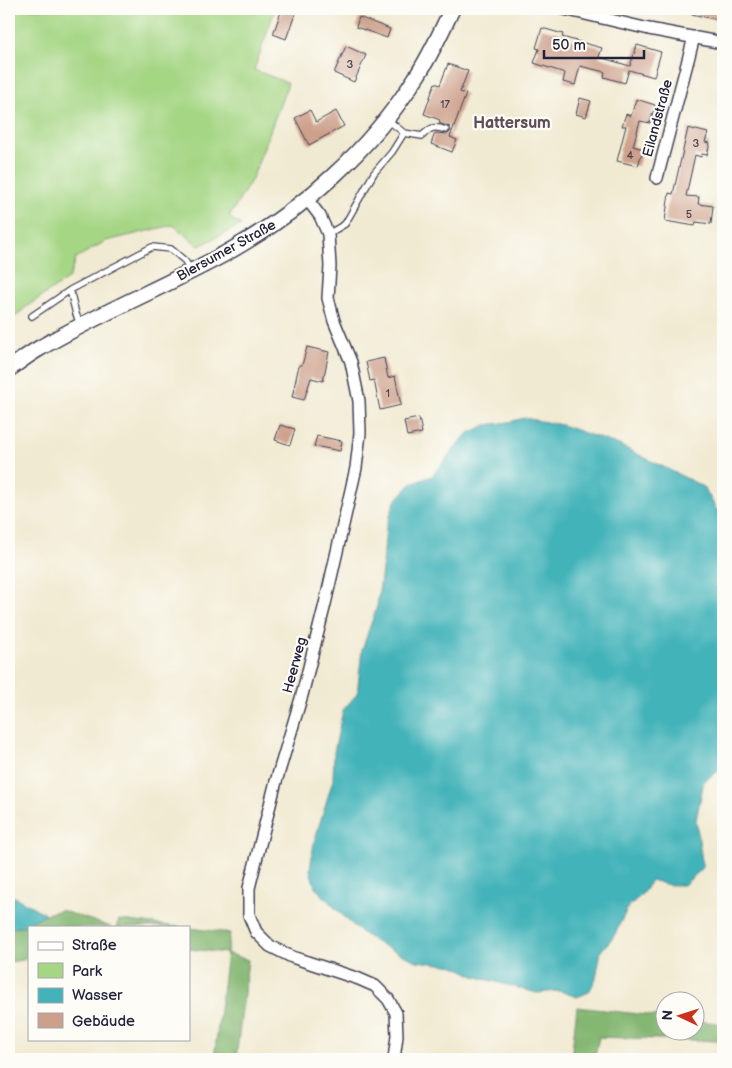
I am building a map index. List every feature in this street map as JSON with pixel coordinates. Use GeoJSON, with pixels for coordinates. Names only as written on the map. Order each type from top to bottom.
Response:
{"type":"FeatureCollection","features":[{"type":"Feature","properties":{"kind":"main road","name":"Blersumer Straße"},"geometry":{"type":"LineString","coordinates":[[9,369],[38,348],[258,235],[307,199],[355,154],[386,118],[416,78],[452,9]]}},
{"type":"Feature","properties":{"kind":"street"},"geometry":{"type":"LineString","coordinates":[[564,9],[649,30],[723,43]]}},
{"type":"Feature","properties":{"kind":"street","name":"Eilandstraße"},"geometry":{"type":"LineString","coordinates":[[657,178],[694,37]]}},
{"type":"Feature","properties":{"kind":"street","name":"Heerweg"},"geometry":{"type":"LineString","coordinates":[[307,199],[320,216],[328,234],[330,266],[328,298],[334,321],[350,362],[359,401],[360,433],[356,468],[325,604],[302,695],[275,785],[249,888],[249,915],[256,932],[270,946],[292,957],[375,986],[388,998],[396,1013],[397,1036],[394,1059]]}},
{"type":"Feature","properties":{"kind":"lane"},"geometry":{"type":"LineString","coordinates":[[386,118],[404,133],[422,136],[431,128],[446,130]]}},
{"type":"Feature","properties":{"kind":"lane"},"geometry":{"type":"LineString","coordinates":[[328,234],[345,224],[374,173],[392,152],[404,133]]}},
{"type":"Feature","properties":{"kind":"lane"},"geometry":{"type":"LineString","coordinates":[[32,316],[70,290],[152,247],[171,248],[185,261],[191,271]]}},
{"type":"Feature","properties":{"kind":"lane"},"geometry":{"type":"LineString","coordinates":[[70,290],[81,326]]}},
{"type":"Feature","properties":{"kind":"green space"},"geometry":{"type":"Polygon","coordinates":[[[9,9],[275,9],[254,70],[288,83],[252,179],[229,217],[241,225],[199,246],[173,225],[106,241],[76,258],[69,278],[9,321],[9,9]]]}},
{"type":"Feature","properties":{"kind":"green space"},"geometry":{"type":"Polygon","coordinates":[[[61,910],[108,926],[28,926],[28,959],[9,962],[9,928],[21,927],[46,914],[61,910]]]}},
{"type":"Feature","properties":{"kind":"green space"},"geometry":{"type":"Polygon","coordinates":[[[119,920],[170,926],[116,926],[119,920]]]}},
{"type":"Feature","properties":{"kind":"green space"},"geometry":{"type":"Polygon","coordinates":[[[190,928],[230,933],[227,953],[190,949],[190,928]]]}},
{"type":"Feature","properties":{"kind":"green space"},"geometry":{"type":"Polygon","coordinates":[[[227,953],[248,960],[236,1059],[214,1059],[227,953]]]}},
{"type":"Feature","properties":{"kind":"green space"},"geometry":{"type":"Polygon","coordinates":[[[577,1007],[654,1016],[654,1039],[599,1037],[594,1059],[571,1059],[577,1007]]]}},
{"type":"Feature","properties":{"kind":"green space"},"geometry":{"type":"Polygon","coordinates":[[[704,1021],[723,1024],[721,1041],[690,1040],[704,1040],[704,1021]]]}},
{"type":"Feature","properties":{"kind":"water"},"geometry":{"type":"Polygon","coordinates":[[[524,418],[562,425],[619,445],[704,487],[723,519],[723,768],[704,781],[696,820],[703,868],[684,885],[669,885],[651,880],[643,893],[628,907],[614,936],[601,951],[596,978],[589,992],[577,997],[560,991],[537,993],[474,976],[455,966],[417,961],[381,945],[359,931],[315,887],[310,870],[314,842],[333,780],[334,752],[343,710],[357,694],[362,650],[377,606],[386,527],[395,501],[411,484],[432,476],[467,434],[486,425],[524,418]]]}},
{"type":"Feature","properties":{"kind":"water"},"geometry":{"type":"Polygon","coordinates":[[[9,894],[46,914],[21,927],[9,928],[9,894]]]}},
{"type":"Feature","properties":{"kind":"building"},"geometry":{"type":"Polygon","coordinates":[[[282,9],[297,9],[286,39],[273,34],[282,9]]]}},
{"type":"Feature","properties":{"kind":"building"},"geometry":{"type":"Polygon","coordinates":[[[688,9],[723,9],[723,21],[687,13],[688,9]]]}},
{"type":"Feature","properties":{"kind":"building"},"geometry":{"type":"Polygon","coordinates":[[[359,17],[390,29],[387,38],[356,27],[359,17]]]}},
{"type":"Feature","properties":{"kind":"building"},"geometry":{"type":"Polygon","coordinates":[[[542,28],[563,34],[562,37],[602,48],[599,57],[630,66],[637,45],[661,52],[654,77],[629,70],[625,83],[604,77],[605,72],[580,66],[575,85],[563,82],[565,73],[534,63],[539,49],[536,48],[542,28]]]}},
{"type":"Feature","properties":{"kind":"building"},"geometry":{"type":"Polygon","coordinates":[[[346,46],[366,55],[354,82],[334,73],[346,46]]]}},
{"type":"Feature","properties":{"kind":"building"},"geometry":{"type":"Polygon","coordinates":[[[448,64],[468,71],[460,92],[466,94],[450,137],[457,140],[452,152],[431,144],[435,133],[448,134],[451,131],[450,127],[439,123],[440,120],[424,114],[435,83],[440,85],[448,64]]]}},
{"type":"Feature","properties":{"kind":"building"},"geometry":{"type":"Polygon","coordinates":[[[580,98],[591,101],[586,117],[576,114],[580,98]]]}},
{"type":"Feature","properties":{"kind":"building"},"geometry":{"type":"Polygon","coordinates":[[[636,99],[655,105],[650,123],[640,121],[633,146],[643,149],[638,166],[617,161],[626,126],[622,126],[626,114],[631,116],[636,99]]]}},
{"type":"Feature","properties":{"kind":"building"},"geometry":{"type":"Polygon","coordinates":[[[310,110],[316,122],[336,111],[344,126],[309,145],[295,118],[310,110]]]}},
{"type":"Feature","properties":{"kind":"building"},"geometry":{"type":"Polygon","coordinates":[[[688,128],[708,133],[705,142],[710,143],[707,155],[702,154],[701,157],[695,155],[686,196],[699,197],[698,204],[713,206],[711,224],[696,222],[695,226],[665,221],[669,193],[673,194],[688,128]]]}},
{"type":"Feature","properties":{"kind":"building"},"geometry":{"type":"Polygon","coordinates":[[[307,347],[329,352],[323,381],[311,378],[304,400],[292,397],[299,365],[302,365],[307,347]]]}},
{"type":"Feature","properties":{"kind":"building"},"geometry":{"type":"Polygon","coordinates":[[[384,358],[388,378],[395,376],[401,405],[380,410],[374,380],[370,381],[366,362],[384,358]]]}},
{"type":"Feature","properties":{"kind":"building"},"geometry":{"type":"Polygon","coordinates":[[[419,418],[422,433],[407,436],[404,421],[419,418]]]}},
{"type":"Feature","properties":{"kind":"building"},"geometry":{"type":"Polygon","coordinates":[[[280,425],[295,429],[290,445],[275,440],[280,425]]]}},
{"type":"Feature","properties":{"kind":"building"},"geometry":{"type":"Polygon","coordinates":[[[317,436],[342,441],[340,451],[314,446],[317,436]]]}},
{"type":"Feature","properties":{"kind":"district","name":"Hattersum"},"geometry":{"type":"Point","coordinates":[512,122]}}]}
